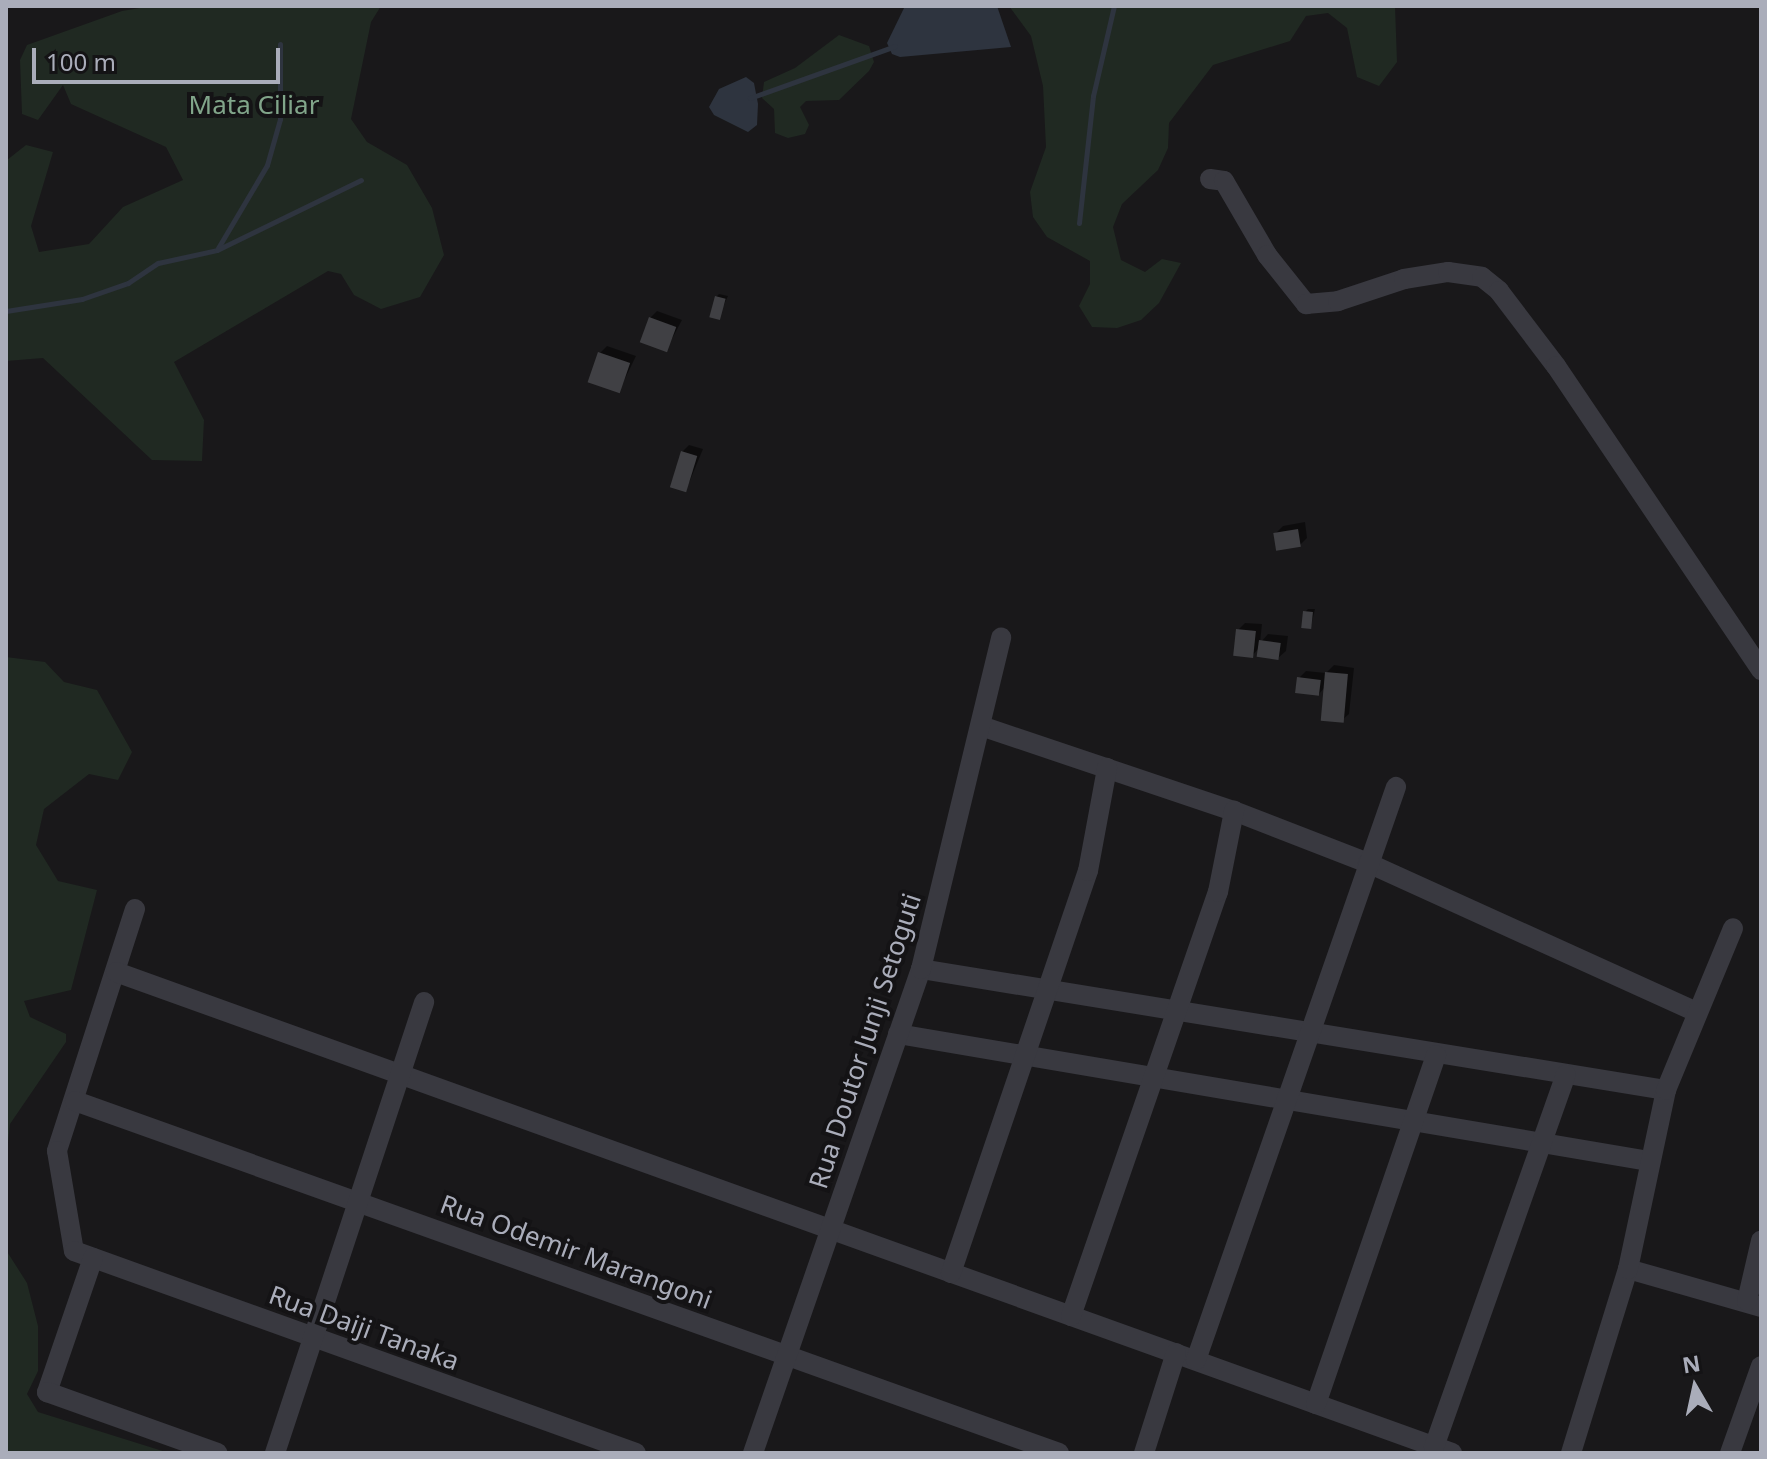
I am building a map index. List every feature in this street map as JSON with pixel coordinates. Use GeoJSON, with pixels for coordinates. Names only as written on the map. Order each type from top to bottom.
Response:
{"type":"FeatureCollection","features":[{"type":"Feature","properties":{"kind":"street"},"geometry":{"type":"LineString","coordinates":[[1210,179],[1224,181],[1267,255],[1306,304],[1338,301],[1404,279],[1448,272],[1482,277],[1499,291],[1556,366],[1761,670]]}},
{"type":"Feature","properties":{"kind":"street","name":"Rua Doutor Junji Setoguti"},"geometry":{"type":"LineString","coordinates":[[753,1453],[921,969],[1001,638]]}},
{"type":"Feature","properties":{"kind":"street"},"geometry":{"type":"LineString","coordinates":[[981,726],[1234,811],[1368,863],[1697,1012]]}},
{"type":"Feature","properties":{"kind":"street"},"geometry":{"type":"LineString","coordinates":[[951,1273],[1028,1056],[1088,871],[1107,768]]}},
{"type":"Feature","properties":{"kind":"street"},"geometry":{"type":"LineString","coordinates":[[1196,1360],[1283,1099],[1396,787]]}},
{"type":"Feature","properties":{"kind":"street"},"geometry":{"type":"LineString","coordinates":[[1071,1316],[1218,892],[1234,811]]}},
{"type":"Feature","properties":{"kind":"street"},"geometry":{"type":"LineString","coordinates":[[135,909],[57,1151],[83,1255],[47,1392],[217,1453]]}},
{"type":"Feature","properties":{"kind":"street"},"geometry":{"type":"LineString","coordinates":[[1571,1453],[1628,1269],[1666,1090],[1733,928]]}},
{"type":"Feature","properties":{"kind":"street"},"geometry":{"type":"LineString","coordinates":[[921,969],[1177,1014],[1666,1090]]}},
{"type":"Feature","properties":{"kind":"street"},"geometry":{"type":"LineString","coordinates":[[116,972],[1443,1450],[1566,1075]]}},
{"type":"Feature","properties":{"kind":"street"},"geometry":{"type":"LineString","coordinates":[[275,1453],[424,1002]]}},
{"type":"Feature","properties":{"kind":"street"},"geometry":{"type":"LineString","coordinates":[[898,1034],[1649,1161]]}},
{"type":"Feature","properties":{"kind":"street"},"geometry":{"type":"LineString","coordinates":[[1316,1404],[1436,1055]]}},
{"type":"Feature","properties":{"kind":"street","name":"Rua Odemir Marangoni"},"geometry":{"type":"LineString","coordinates":[[75,1101],[1059,1453]]}},
{"type":"Feature","properties":{"kind":"street"},"geometry":{"type":"LineString","coordinates":[[1628,1269],[1754,1304],[1761,1241]]}},
{"type":"Feature","properties":{"kind":"street","name":"Rua Daiji Tanaka"},"geometry":{"type":"LineString","coordinates":[[83,1255],[636,1453]]}},
{"type":"Feature","properties":{"kind":"street"},"geometry":{"type":"LineString","coordinates":[[1144,1453],[1176,1353]]}},
{"type":"Feature","properties":{"kind":"street"},"geometry":{"type":"LineString","coordinates":[[1730,1453],[1761,1366]]}},
{"type":"Feature","properties":{"kind":"green space","name":"Mata Ciliar"},"geometry":{"type":"Polygon","coordinates":[[[152,6],[381,6],[371,22],[351,119],[367,142],[407,165],[432,208],[444,255],[420,297],[381,309],[354,295],[341,274],[328,271],[174,362],[204,420],[202,461],[152,460],[43,358],[6,361],[7,160],[26,145],[53,152],[31,226],[39,252],[89,244],[123,207],[183,180],[166,147],[71,104],[63,85],[38,120],[22,114],[20,60],[27,45],[122,11],[152,6]]]}},
{"type":"Feature","properties":{"kind":"green space"},"geometry":{"type":"Polygon","coordinates":[[[1009,6],[1395,6],[1397,62],[1379,86],[1357,77],[1347,28],[1328,13],[1306,16],[1290,41],[1213,65],[1169,123],[1168,148],[1158,170],[1122,204],[1113,227],[1121,260],[1145,272],[1162,259],[1181,263],[1159,303],[1141,320],[1117,328],[1092,327],[1079,306],[1090,284],[1090,261],[1047,237],[1033,217],[1030,192],[1046,147],[1043,86],[1031,36],[1009,6]]]}},
{"type":"Feature","properties":{"kind":"green space"},"geometry":{"type":"Polygon","coordinates":[[[839,35],[869,46],[874,62],[869,71],[839,100],[806,101],[800,107],[809,125],[805,134],[788,138],[775,133],[774,109],[762,98],[764,82],[795,68],[839,35]]]}},
{"type":"Feature","properties":{"kind":"green space"},"geometry":{"type":"Polygon","coordinates":[[[6,657],[45,662],[64,682],[97,690],[132,752],[118,780],[89,774],[44,809],[36,845],[58,881],[97,890],[71,990],[24,1001],[30,1017],[66,1034],[66,1042],[10,1124],[6,1162],[6,657]]]}},
{"type":"Feature","properties":{"kind":"green space"},"geometry":{"type":"Polygon","coordinates":[[[6,1250],[27,1283],[38,1326],[38,1371],[27,1394],[38,1412],[169,1453],[6,1453],[6,1250]]]}},
{"type":"Feature","properties":{"kind":"shaded area"},"geometry":{"type":"Polygon","coordinates":[[[905,6],[997,6],[1011,47],[900,57],[892,54],[887,43],[905,6]]]}},
{"type":"Feature","properties":{"kind":"shaded area"},"geometry":{"type":"Polygon","coordinates":[[[746,77],[754,83],[758,104],[757,125],[748,132],[714,115],[709,107],[719,89],[746,77]]]}},
{"type":"Feature","properties":{"kind":"building"},"geometry":{"type":"Polygon","coordinates":[[[715,296],[726,299],[720,320],[709,317],[715,296]]]}},
{"type":"Feature","properties":{"kind":"building"},"geometry":{"type":"Polygon","coordinates":[[[649,317],[676,327],[667,352],[640,342],[649,317]]]}},
{"type":"Feature","properties":{"kind":"building"},"geometry":{"type":"Polygon","coordinates":[[[598,352],[630,363],[620,393],[588,382],[598,352]]]}},
{"type":"Feature","properties":{"kind":"building"},"geometry":{"type":"Polygon","coordinates":[[[681,451],[697,456],[686,492],[670,487],[681,451]]]}},
{"type":"Feature","properties":{"kind":"building"},"geometry":{"type":"Polygon","coordinates":[[[1298,529],[1301,547],[1276,551],[1273,533],[1298,529]]]}},
{"type":"Feature","properties":{"kind":"building"},"geometry":{"type":"Polygon","coordinates":[[[1303,611],[1313,612],[1311,629],[1301,628],[1303,611]]]}},
{"type":"Feature","properties":{"kind":"building"},"geometry":{"type":"Polygon","coordinates":[[[1236,629],[1256,631],[1253,658],[1233,656],[1236,629]]]}},
{"type":"Feature","properties":{"kind":"building"},"geometry":{"type":"Polygon","coordinates":[[[1259,640],[1281,643],[1278,660],[1257,657],[1259,640]]]}},
{"type":"Feature","properties":{"kind":"building"},"geometry":{"type":"Polygon","coordinates":[[[1325,672],[1348,674],[1344,723],[1321,721],[1325,672]]]}},
{"type":"Feature","properties":{"kind":"building"},"geometry":{"type":"Polygon","coordinates":[[[1297,677],[1321,680],[1319,696],[1295,693],[1297,677]]]}},
{"type":"Feature","properties":{"kind":"waterway"},"geometry":{"type":"LineString","coordinates":[[1079,223],[1093,96],[1114,6]]}},
{"type":"Feature","properties":{"kind":"waterway"},"geometry":{"type":"LineString","coordinates":[[218,248],[267,165],[280,119],[280,44]]}},
{"type":"Feature","properties":{"kind":"waterway"},"geometry":{"type":"LineString","coordinates":[[750,98],[895,46]]}},
{"type":"Feature","properties":{"kind":"waterway"},"geometry":{"type":"LineString","coordinates":[[6,311],[82,299],[128,283],[158,263],[217,250],[361,180]]}}]}
